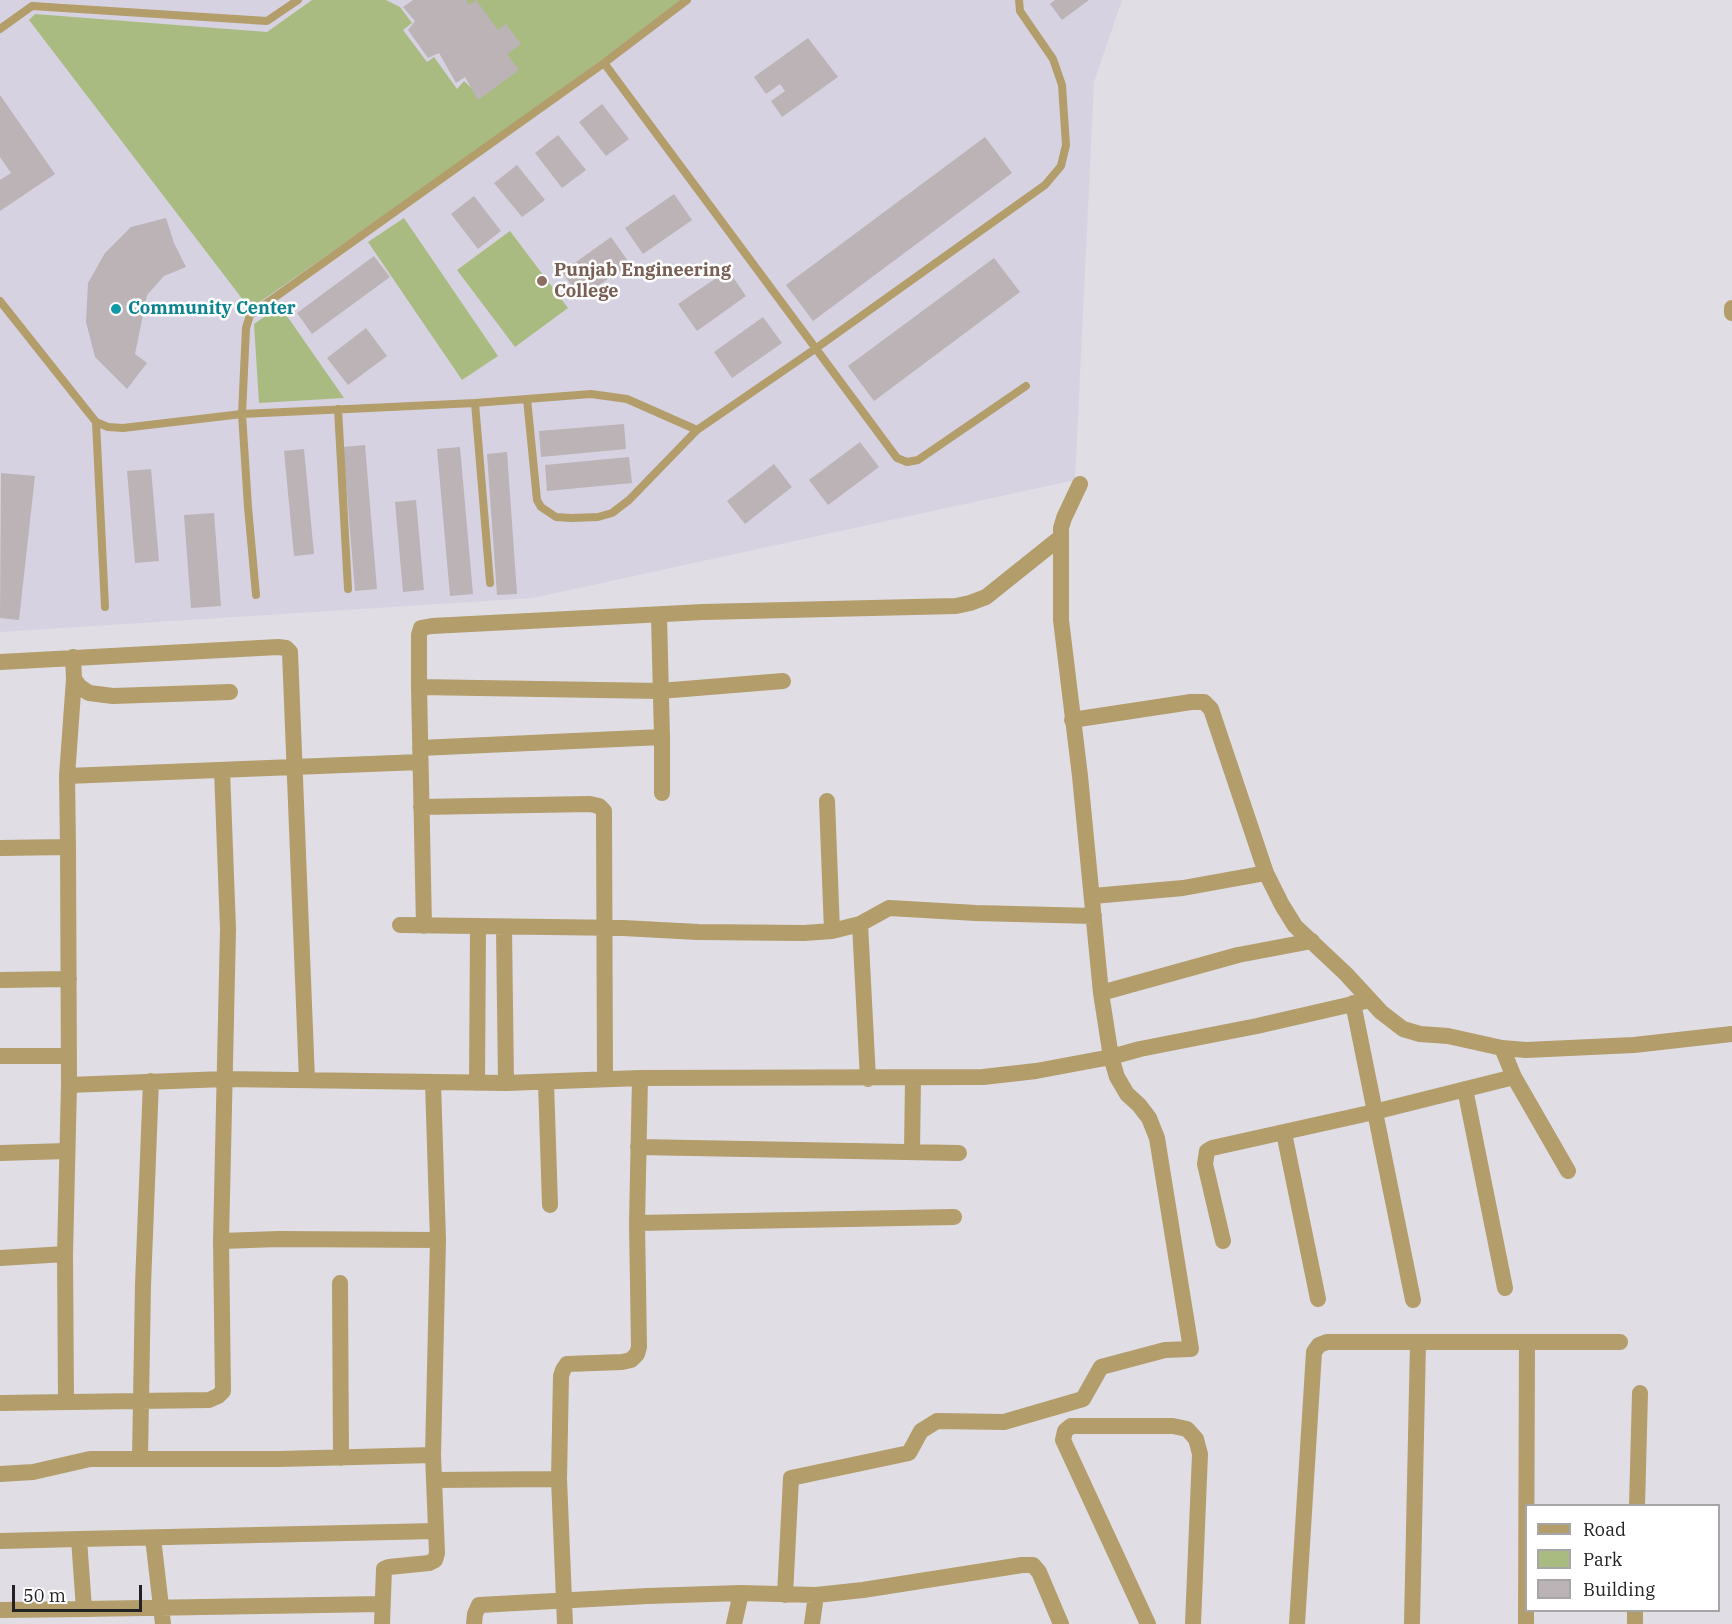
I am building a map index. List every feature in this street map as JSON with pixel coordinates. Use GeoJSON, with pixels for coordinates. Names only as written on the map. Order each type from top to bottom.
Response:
{"type":"FeatureCollection","features":[{"type":"Feature","properties":{"kind":"street"},"geometry":{"type":"LineString","coordinates":[[1732,308],[1732,313]]}},
{"type":"Feature","properties":{"kind":"street"},"geometry":{"type":"LineString","coordinates":[[785,1595],[791,1478],[909,1453],[921,1431],[937,1421],[1004,1422],[1083,1399],[1101,1367],[1165,1350],[1191,1349],[1157,1138],[1149,1118],[1127,1094],[1111,1057],[1101,993],[1093,896],[1061,620],[1061,537],[1064,518],[1080,484]]}},
{"type":"Feature","properties":{"kind":"street"},"geometry":{"type":"LineString","coordinates":[[424,926],[419,687],[421,628],[703,612],[932,607],[970,603],[986,597],[1061,537]]}},
{"type":"Feature","properties":{"kind":"street"},"geometry":{"type":"LineString","coordinates":[[659,616],[662,793]]}},
{"type":"Feature","properties":{"kind":"street"},"geometry":{"type":"LineString","coordinates":[[0,663],[73,657],[286,648],[291,657],[307,1080]]}},
{"type":"Feature","properties":{"kind":"street"},"geometry":{"type":"LineString","coordinates":[[66,1401],[65,1254],[69,1085],[67,776],[74,679],[73,657]]}},
{"type":"Feature","properties":{"kind":"street"},"geometry":{"type":"LineString","coordinates":[[74,679],[89,693],[113,696],[230,692]]}},
{"type":"Feature","properties":{"kind":"street"},"geometry":{"type":"LineString","coordinates":[[419,687],[660,691],[783,681]]}},
{"type":"Feature","properties":{"kind":"street"},"geometry":{"type":"LineString","coordinates":[[1072,720],[1204,702],[1211,709],[1221,733],[1266,873],[1282,905],[1295,926],[1312,941],[1362,1001],[1381,1012],[1402,1029],[1420,1034],[1457,1037],[1502,1048],[1526,1050],[1634,1045],[1732,1034]]}},
{"type":"Feature","properties":{"kind":"street"},"geometry":{"type":"LineString","coordinates":[[67,776],[294,767],[420,755],[662,738]]}},
{"type":"Feature","properties":{"kind":"street"},"geometry":{"type":"LineString","coordinates":[[0,1403],[209,1400],[223,1391],[221,1241],[228,929],[222,770]]}},
{"type":"Feature","properties":{"kind":"street"},"geometry":{"type":"LineString","coordinates":[[827,801],[832,931]]}},
{"type":"Feature","properties":{"kind":"street"},"geometry":{"type":"LineString","coordinates":[[422,807],[590,804],[604,811],[605,1079]]}},
{"type":"Feature","properties":{"kind":"street"},"geometry":{"type":"LineString","coordinates":[[0,848],[68,846]]}},
{"type":"Feature","properties":{"kind":"street"},"geometry":{"type":"LineString","coordinates":[[1093,896],[1183,888],[1266,873]]}},
{"type":"Feature","properties":{"kind":"street"},"geometry":{"type":"LineString","coordinates":[[400,925],[804,933],[832,931],[860,924],[889,908],[966,913],[1094,916]]}},
{"type":"Feature","properties":{"kind":"street"},"geometry":{"type":"LineString","coordinates":[[860,924],[868,1079]]}},
{"type":"Feature","properties":{"kind":"street"},"geometry":{"type":"LineString","coordinates":[[477,1083],[478,927]]}},
{"type":"Feature","properties":{"kind":"street"},"geometry":{"type":"LineString","coordinates":[[504,928],[506,1083]]}},
{"type":"Feature","properties":{"kind":"street"},"geometry":{"type":"LineString","coordinates":[[1101,993],[1238,955],[1312,941]]}},
{"type":"Feature","properties":{"kind":"street"},"geometry":{"type":"LineString","coordinates":[[0,980],[69,979]]}},
{"type":"Feature","properties":{"kind":"street"},"geometry":{"type":"LineString","coordinates":[[69,1085],[224,1078],[506,1083],[640,1078],[983,1077],[1036,1071],[1111,1057],[1362,1001]]}},
{"type":"Feature","properties":{"kind":"street"},"geometry":{"type":"LineString","coordinates":[[1362,1001],[1374,1112],[1413,1300]]}},
{"type":"Feature","properties":{"kind":"street"},"geometry":{"type":"LineString","coordinates":[[1502,1048],[1514,1077],[1568,1171]]}},
{"type":"Feature","properties":{"kind":"street"},"geometry":{"type":"LineString","coordinates":[[0,1056],[69,1056]]}},
{"type":"Feature","properties":{"kind":"street"},"geometry":{"type":"LineString","coordinates":[[1223,1241],[1205,1164],[1207,1151],[1212,1148],[1374,1112],[1514,1077]]}},
{"type":"Feature","properties":{"kind":"street"},"geometry":{"type":"LineString","coordinates":[[565,1624],[559,1479],[561,1376],[567,1364],[631,1360],[637,1354],[639,1347],[637,1223],[640,1078]]}},
{"type":"Feature","properties":{"kind":"street"},"geometry":{"type":"LineString","coordinates":[[912,1152],[913,1078]]}},
{"type":"Feature","properties":{"kind":"street"},"geometry":{"type":"LineString","coordinates":[[140,1459],[151,1080]]}},
{"type":"Feature","properties":{"kind":"street"},"geometry":{"type":"LineString","coordinates":[[546,1082],[550,1205]]}},
{"type":"Feature","properties":{"kind":"street"},"geometry":{"type":"LineString","coordinates":[[382,1624],[384,1569],[429,1563],[435,1560],[437,1553],[433,1455],[438,1240],[434,1083]]}},
{"type":"Feature","properties":{"kind":"street"},"geometry":{"type":"LineString","coordinates":[[1465,1089],[1505,1288]]}},
{"type":"Feature","properties":{"kind":"street"},"geometry":{"type":"LineString","coordinates":[[1284,1133],[1318,1299]]}},
{"type":"Feature","properties":{"kind":"street"},"geometry":{"type":"LineString","coordinates":[[638,1147],[959,1153]]}},
{"type":"Feature","properties":{"kind":"street"},"geometry":{"type":"LineString","coordinates":[[0,1153],[67,1151]]}},
{"type":"Feature","properties":{"kind":"street"},"geometry":{"type":"LineString","coordinates":[[637,1223],[954,1217]]}},
{"type":"Feature","properties":{"kind":"street"},"geometry":{"type":"LineString","coordinates":[[221,1241],[438,1240]]}},
{"type":"Feature","properties":{"kind":"street"},"geometry":{"type":"LineString","coordinates":[[0,1258],[65,1254]]}},
{"type":"Feature","properties":{"kind":"street"},"geometry":{"type":"LineString","coordinates":[[340,1282],[341,1458]]}},
{"type":"Feature","properties":{"kind":"street"},"geometry":{"type":"LineString","coordinates":[[1297,1624],[1314,1353],[1319,1345],[1327,1342],[1620,1342]]}},
{"type":"Feature","properties":{"kind":"street"},"geometry":{"type":"LineString","coordinates":[[1412,1624],[1418,1342]]}},
{"type":"Feature","properties":{"kind":"street"},"geometry":{"type":"LineString","coordinates":[[1526,1504],[1527,1343]]}},
{"type":"Feature","properties":{"kind":"street"},"geometry":{"type":"LineString","coordinates":[[1637,1504],[1640,1393]]}},
{"type":"Feature","properties":{"kind":"street"},"geometry":{"type":"LineString","coordinates":[[1148,1624],[1063,1440],[1065,1431],[1071,1426],[1173,1426],[1187,1429],[1196,1439],[1200,1454],[1193,1624]]}},
{"type":"Feature","properties":{"kind":"street"},"geometry":{"type":"LineString","coordinates":[[0,1474],[33,1472],[90,1459],[341,1458],[433,1455]]}},
{"type":"Feature","properties":{"kind":"street"},"geometry":{"type":"LineString","coordinates":[[434,1480],[559,1479]]}},
{"type":"Feature","properties":{"kind":"street"},"geometry":{"type":"LineString","coordinates":[[0,1541],[436,1531]]}},
{"type":"Feature","properties":{"kind":"street"},"geometry":{"type":"LineString","coordinates":[[153,1538],[162,1616]]}},
{"type":"Feature","properties":{"kind":"street"},"geometry":{"type":"LineString","coordinates":[[79,1539],[84,1609]]}},
{"type":"Feature","properties":{"kind":"street"},"geometry":{"type":"LineString","coordinates":[[474,1624],[479,1605],[741,1593],[816,1595],[863,1590],[1022,1564],[1033,1565],[1040,1572],[1061,1624]]}},
{"type":"Feature","properties":{"kind":"street"},"geometry":{"type":"LineString","coordinates":[[734,1624],[741,1593]]}},
{"type":"Feature","properties":{"kind":"street"},"geometry":{"type":"LineString","coordinates":[[813,1624],[816,1595]]}},
{"type":"Feature","properties":{"kind":"street"},"geometry":{"type":"LineString","coordinates":[[0,1610],[84,1609],[162,1616],[382,1604]]}},
{"type":"Feature","properties":{"kind":"lane"},"geometry":{"type":"LineString","coordinates":[[0,29],[32,6],[267,21],[298,0]]}},
{"type":"Feature","properties":{"kind":"lane"},"geometry":{"type":"LineString","coordinates":[[256,595],[242,414],[246,328],[250,315],[604,63],[687,0]]}},
{"type":"Feature","properties":{"kind":"lane"},"geometry":{"type":"LineString","coordinates":[[527,399],[537,500],[547,512],[556,517],[598,517],[612,513],[698,430],[1045,185],[1061,166],[1066,145],[1062,85],[1053,60],[1020,11],[1019,0]]}},
{"type":"Feature","properties":{"kind":"lane"},"geometry":{"type":"LineString","coordinates":[[604,63],[897,458],[907,462],[918,460],[1026,386]]}},
{"type":"Feature","properties":{"kind":"lane"},"geometry":{"type":"LineString","coordinates":[[2,306],[96,422],[108,427],[123,428],[242,414],[476,403],[591,394],[611,396],[643,405],[698,430]]}},
{"type":"Feature","properties":{"kind":"lane"},"geometry":{"type":"LineString","coordinates":[[476,403],[490,583]]}},
{"type":"Feature","properties":{"kind":"lane"},"geometry":{"type":"LineString","coordinates":[[338,409],[348,589]]}},
{"type":"Feature","properties":{"kind":"lane"},"geometry":{"type":"LineString","coordinates":[[96,422],[105,607]]}},
{"type":"Feature","properties":{"kind":"shaded area","name":"Punjab Engineering College"},"geometry":{"type":"Polygon","coordinates":[[[0,0],[1122,0],[1094,82],[1075,480],[533,598],[0,632],[0,0]]]}},
{"type":"Feature","properties":{"kind":"green space"},"geometry":{"type":"Polygon","coordinates":[[[312,0],[386,0],[400,7],[412,23],[403,30],[427,62],[434,57],[457,89],[464,81],[479,95],[504,54],[498,33],[469,9],[462,0],[684,0],[469,156],[250,309],[29,20],[35,14],[267,32],[312,0]]]}},
{"type":"Feature","properties":{"kind":"green space"},"geometry":{"type":"Polygon","coordinates":[[[404,218],[498,356],[462,380],[368,242],[404,218]]]}},
{"type":"Feature","properties":{"kind":"green space"},"geometry":{"type":"Polygon","coordinates":[[[510,231],[568,308],[515,347],[457,270],[510,231]]]}},
{"type":"Feature","properties":{"kind":"green space"},"geometry":{"type":"Polygon","coordinates":[[[280,306],[344,398],[259,403],[254,324],[280,306]]]}},
{"type":"Feature","properties":{"kind":"building"},"geometry":{"type":"Polygon","coordinates":[[[413,0],[466,0],[469,5],[476,0],[498,30],[506,24],[521,44],[507,54],[519,70],[478,100],[465,77],[456,83],[439,53],[428,58],[408,30],[415,21],[403,7],[413,0]]]}},
{"type":"Feature","properties":{"kind":"building"},"geometry":{"type":"Polygon","coordinates":[[[1055,0],[1089,0],[1062,20],[1050,4],[1055,0]]]}},
{"type":"Feature","properties":{"kind":"building"},"geometry":{"type":"Polygon","coordinates":[[[808,38],[838,77],[782,117],[771,101],[785,91],[780,84],[766,94],[754,77],[808,38]]]}},
{"type":"Feature","properties":{"kind":"building"},"geometry":{"type":"Polygon","coordinates":[[[0,95],[55,174],[0,211],[0,180],[11,173],[0,157],[0,95]]]}},
{"type":"Feature","properties":{"kind":"building"},"geometry":{"type":"Polygon","coordinates":[[[602,104],[629,139],[606,156],[579,122],[602,104]]]}},
{"type":"Feature","properties":{"kind":"building"},"geometry":{"type":"Polygon","coordinates":[[[558,135],[586,170],[562,188],[535,153],[558,135]]]}},
{"type":"Feature","properties":{"kind":"building"},"geometry":{"type":"Polygon","coordinates":[[[985,137],[1012,173],[813,321],[786,285],[985,137]]]}},
{"type":"Feature","properties":{"kind":"building"},"geometry":{"type":"Polygon","coordinates":[[[517,165],[545,200],[522,217],[494,183],[517,165]]]}},
{"type":"Feature","properties":{"kind":"building"},"geometry":{"type":"Polygon","coordinates":[[[674,194],[692,220],[643,254],[625,228],[674,194]]]}},
{"type":"Feature","properties":{"kind":"building"},"geometry":{"type":"Polygon","coordinates":[[[474,196],[501,231],[478,249],[451,214],[474,196]]]}},
{"type":"Feature","properties":{"kind":"building","name":"Community Center"},"geometry":{"type":"Polygon","coordinates":[[[166,218],[174,243],[186,267],[164,276],[147,295],[135,354],[147,363],[127,389],[95,357],[86,322],[88,283],[105,253],[131,227],[166,218]]]}},
{"type":"Feature","properties":{"kind":"building"},"geometry":{"type":"Polygon","coordinates":[[[611,237],[630,264],[580,298],[562,272],[611,237]]]}},
{"type":"Feature","properties":{"kind":"building"},"geometry":{"type":"Polygon","coordinates":[[[374,256],[390,277],[312,334],[297,313],[374,256]]]}},
{"type":"Feature","properties":{"kind":"building"},"geometry":{"type":"Polygon","coordinates":[[[994,258],[1020,292],[874,401],[848,366],[994,258]]]}},
{"type":"Feature","properties":{"kind":"building"},"geometry":{"type":"Polygon","coordinates":[[[728,270],[746,296],[697,331],[678,304],[728,270]]]}},
{"type":"Feature","properties":{"kind":"building"},"geometry":{"type":"Polygon","coordinates":[[[763,317],[782,343],[732,378],[714,352],[763,317]]]}},
{"type":"Feature","properties":{"kind":"building"},"geometry":{"type":"Polygon","coordinates":[[[366,328],[387,356],[348,385],[327,358],[366,328]]]}},
{"type":"Feature","properties":{"kind":"building"},"geometry":{"type":"Polygon","coordinates":[[[624,424],[626,449],[541,457],[539,431],[624,424]]]}},
{"type":"Feature","properties":{"kind":"building"},"geometry":{"type":"Polygon","coordinates":[[[860,442],[879,467],[828,505],[809,480],[860,442]]]}},
{"type":"Feature","properties":{"kind":"building"},"geometry":{"type":"Polygon","coordinates":[[[365,445],[377,589],[355,591],[343,447],[365,445]]]}},
{"type":"Feature","properties":{"kind":"building"},"geometry":{"type":"Polygon","coordinates":[[[460,447],[473,594],[450,596],[437,449],[460,447]]]}},
{"type":"Feature","properties":{"kind":"building"},"geometry":{"type":"Polygon","coordinates":[[[304,449],[314,554],[294,556],[284,451],[304,449]]]}},
{"type":"Feature","properties":{"kind":"building"},"geometry":{"type":"Polygon","coordinates":[[[507,452],[517,594],[497,595],[487,454],[507,452]]]}},
{"type":"Feature","properties":{"kind":"building"},"geometry":{"type":"Polygon","coordinates":[[[629,457],[632,483],[547,491],[545,465],[629,457]]]}},
{"type":"Feature","properties":{"kind":"building"},"geometry":{"type":"Polygon","coordinates":[[[774,464],[792,487],[745,524],[727,501],[774,464]]]}},
{"type":"Feature","properties":{"kind":"building"},"geometry":{"type":"Polygon","coordinates":[[[151,469],[159,561],[135,563],[127,471],[151,469]]]}},
{"type":"Feature","properties":{"kind":"building"},"geometry":{"type":"Polygon","coordinates":[[[1,473],[35,476],[19,620],[0,618],[1,473]]]}},
{"type":"Feature","properties":{"kind":"building"},"geometry":{"type":"Polygon","coordinates":[[[416,500],[424,590],[403,592],[395,502],[416,500]]]}},
{"type":"Feature","properties":{"kind":"building"},"geometry":{"type":"Polygon","coordinates":[[[214,513],[221,606],[191,608],[184,515],[214,513]]]}},
{"type":"Feature","properties":{"kind":"place","name":"Punjab Engineering College"},"geometry":{"type":"Point","coordinates":[542,281]}},
{"type":"Feature","properties":{"kind":"place","name":"Community Center"},"geometry":{"type":"Point","coordinates":[116,309]}}]}
